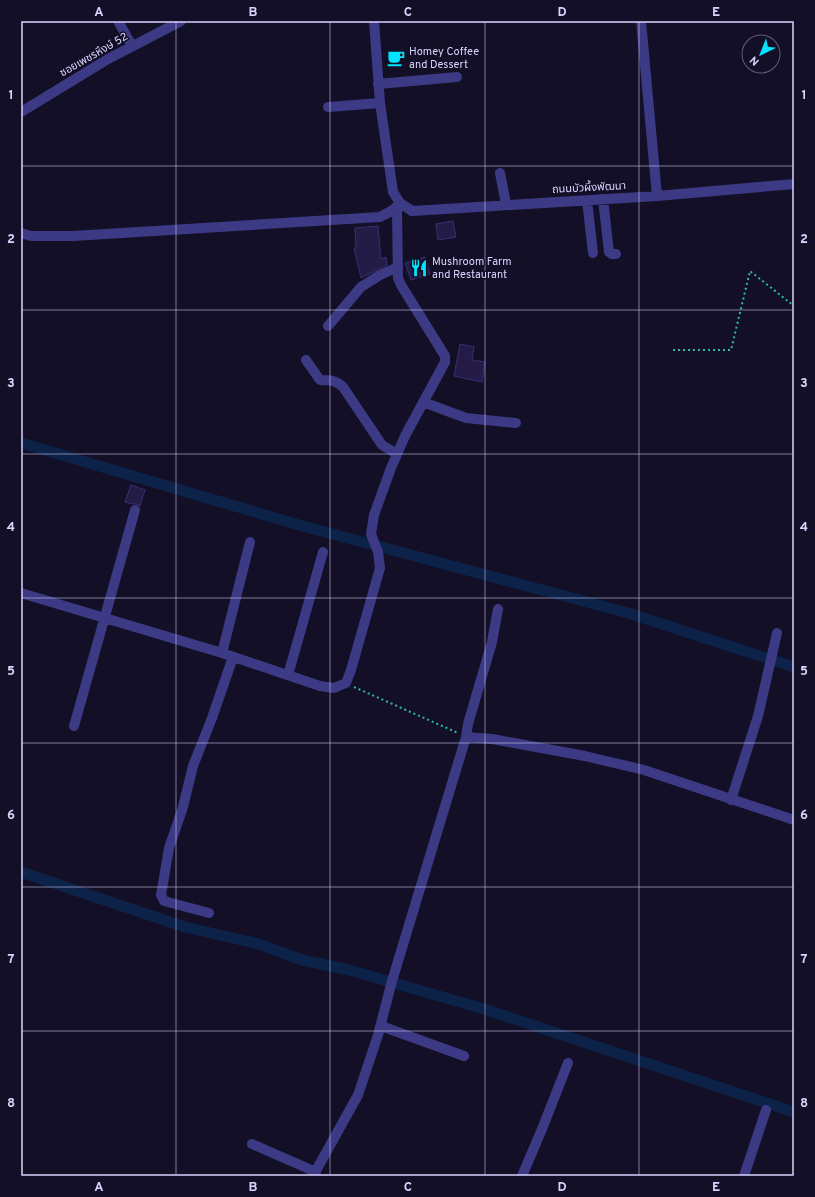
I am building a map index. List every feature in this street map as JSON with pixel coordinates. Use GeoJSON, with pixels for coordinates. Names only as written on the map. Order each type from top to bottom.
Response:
{"type":"FeatureCollection","features":[{"type":"Feature","properties":{"kind":"street"},"geometry":{"type":"LineString","coordinates":[[118,21],[132,46]]}},
{"type":"Feature","properties":{"kind":"street","name":"ซอยเพชรหึงษ์ 52"},"geometry":{"type":"LineString","coordinates":[[21,112],[108,59],[181,21]]}},
{"type":"Feature","properties":{"kind":"street"},"geometry":{"type":"LineString","coordinates":[[374,21],[380,103],[393,192],[400,203]]}},
{"type":"Feature","properties":{"kind":"street"},"geometry":{"type":"LineString","coordinates":[[641,21],[657,196]]}},
{"type":"Feature","properties":{"kind":"street"},"geometry":{"type":"LineString","coordinates":[[378,84],[457,77]]}},
{"type":"Feature","properties":{"kind":"street"},"geometry":{"type":"LineString","coordinates":[[328,107],[380,103]]}},
{"type":"Feature","properties":{"kind":"street"},"geometry":{"type":"LineString","coordinates":[[500,173],[506,204]]}},
{"type":"Feature","properties":{"kind":"street","name":"ถนนบัวผึ้งพัฒนา"},"geometry":{"type":"LineString","coordinates":[[400,203],[412,211],[506,204],[657,196],[794,184]]}},
{"type":"Feature","properties":{"kind":"street"},"geometry":{"type":"LineString","coordinates":[[603,199],[609,252],[616,254]]}},
{"type":"Feature","properties":{"kind":"street"},"geometry":{"type":"LineString","coordinates":[[587,200],[593,252]]}},
{"type":"Feature","properties":{"kind":"street"},"geometry":{"type":"LineString","coordinates":[[21,233],[31,236],[72,236],[380,217],[400,203]]}},
{"type":"Feature","properties":{"kind":"street"},"geometry":{"type":"LineString","coordinates":[[21,594],[104,617],[222,653],[320,686],[334,688],[346,683],[380,568],[378,552],[371,534],[374,515],[405,436],[445,362],[445,356],[398,278],[396,211],[400,203]]}},
{"type":"Feature","properties":{"kind":"street"},"geometry":{"type":"LineString","coordinates":[[328,326],[361,287],[380,275],[398,267]]}},
{"type":"Feature","properties":{"kind":"street"},"geometry":{"type":"LineString","coordinates":[[306,360],[320,380],[337,381],[343,387],[382,445],[397,454]]}},
{"type":"Feature","properties":{"kind":"street"},"geometry":{"type":"LineString","coordinates":[[423,402],[466,418],[516,423]]}},
{"type":"Feature","properties":{"kind":"street"},"geometry":{"type":"LineString","coordinates":[[74,726],[135,510]]}},
{"type":"Feature","properties":{"kind":"street"},"geometry":{"type":"LineString","coordinates":[[222,653],[250,542]]}},
{"type":"Feature","properties":{"kind":"street"},"geometry":{"type":"LineString","coordinates":[[288,675],[324,552]]}},
{"type":"Feature","properties":{"kind":"street"},"geometry":{"type":"LineString","coordinates":[[252,1144],[315,1174],[358,1095],[466,737],[468,724],[492,642],[498,609]]}},
{"type":"Feature","properties":{"kind":"street"},"geometry":{"type":"LineString","coordinates":[[731,800],[758,716],[777,633]]}},
{"type":"Feature","properties":{"kind":"street"},"geometry":{"type":"LineString","coordinates":[[209,913],[164,901],[161,895],[169,848],[183,807],[193,766],[212,718],[233,657]]}},
{"type":"Feature","properties":{"kind":"street"},"geometry":{"type":"LineString","coordinates":[[466,737],[492,739],[585,756],[644,770],[794,820]]}},
{"type":"Feature","properties":{"kind":"street"},"geometry":{"type":"LineString","coordinates":[[380,1026],[464,1056]]}},
{"type":"Feature","properties":{"kind":"street"},"geometry":{"type":"LineString","coordinates":[[522,1176],[568,1063]]}},
{"type":"Feature","properties":{"kind":"street"},"geometry":{"type":"LineString","coordinates":[[744,1176],[759,1135],[766,1110]]}},
{"type":"Feature","properties":{"kind":"path"},"geometry":{"type":"LineString","coordinates":[[673,350],[731,350],[750,271],[794,306]]}},
{"type":"Feature","properties":{"kind":"path"},"geometry":{"type":"LineString","coordinates":[[346,683],[466,737]]}},
{"type":"Feature","properties":{"kind":"building"},"geometry":{"type":"Polygon","coordinates":[[[453,221],[456,237],[438,240],[436,224],[453,221]]]}},
{"type":"Feature","properties":{"kind":"building"},"geometry":{"type":"Polygon","coordinates":[[[378,226],[381,259],[386,257],[387,265],[361,278],[354,248],[356,248],[355,228],[378,226]]]}},
{"type":"Feature","properties":{"kind":"building"},"geometry":{"type":"Polygon","coordinates":[[[425,257],[430,274],[411,280],[405,263],[425,257]]]}},
{"type":"Feature","properties":{"kind":"building"},"geometry":{"type":"Polygon","coordinates":[[[460,344],[474,347],[472,360],[485,362],[482,382],[454,376],[460,344]]]}},
{"type":"Feature","properties":{"kind":"building"},"geometry":{"type":"Polygon","coordinates":[[[131,485],[145,490],[140,506],[125,502],[131,485]]]}},
{"type":"Feature","properties":{"kind":"waterway"},"geometry":{"type":"LineString","coordinates":[[21,443],[299,525],[628,613],[794,667]]}},
{"type":"Feature","properties":{"kind":"waterway"},"geometry":{"type":"LineString","coordinates":[[21,872],[185,927],[259,944],[302,960],[349,970],[484,1009],[794,1112]]}},
{"type":"Feature","properties":{"kind":"place","name":"Homey Coffee and Dessert"},"geometry":{"type":"Point","coordinates":[396,58]}},
{"type":"Feature","properties":{"kind":"place","name":"Mushroom Farm and Restaurant"},"geometry":{"type":"Point","coordinates":[419,268]}}]}
